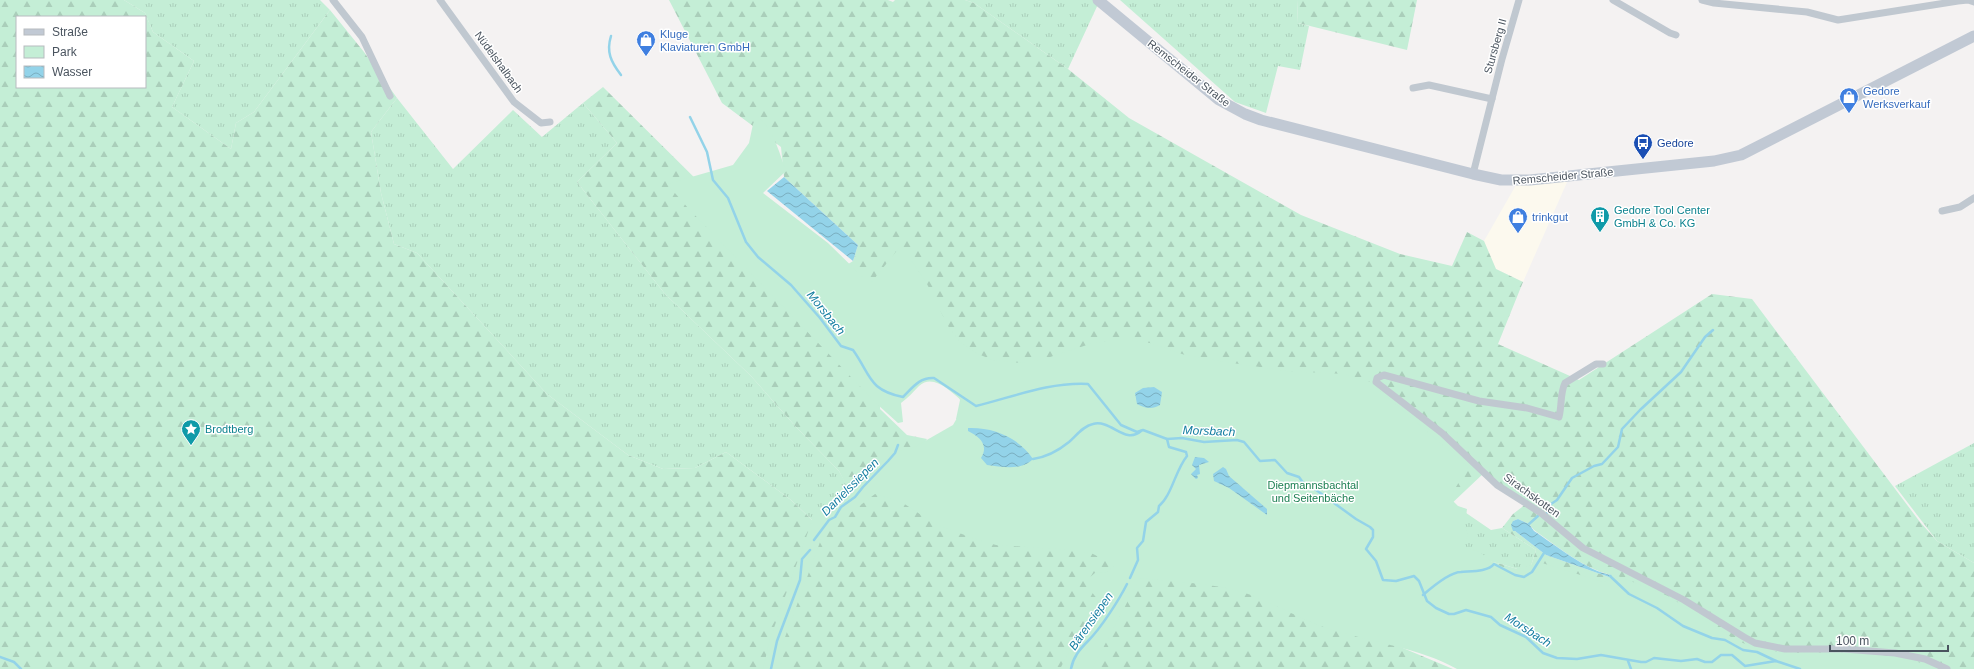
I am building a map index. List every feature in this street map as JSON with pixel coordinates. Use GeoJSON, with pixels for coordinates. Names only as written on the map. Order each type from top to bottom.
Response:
{"type":"FeatureCollection","features":[{"type":"Feature","properties":{"kind":"main road","name":"Remscheider Straße"},"geometry":{"type":"LineString","coordinates":[[1098,0],[1219,100],[1245,114],[1261,120],[1502,180],[1530,180],[1714,161],[1741,154],[1974,36]]}},
{"type":"Feature","properties":{"kind":"street"},"geometry":{"type":"LineString","coordinates":[[332,0],[362,37],[390,96]]}},
{"type":"Feature","properties":{"kind":"street","name":"Nüdelshalbach"},"geometry":{"type":"LineString","coordinates":[[440,0],[514,102],[541,122],[550,122]]}},
{"type":"Feature","properties":{"kind":"street","name":"Stursberg II"},"geometry":{"type":"LineString","coordinates":[[1473,174],[1519,0]]}},
{"type":"Feature","properties":{"kind":"street"},"geometry":{"type":"LineString","coordinates":[[1613,0],[1676,35]]}},
{"type":"Feature","properties":{"kind":"street"},"geometry":{"type":"LineString","coordinates":[[1702,0],[1807,12],[1838,20],[1963,1],[1974,2]]}},
{"type":"Feature","properties":{"kind":"street"},"geometry":{"type":"LineString","coordinates":[[1414,88],[1429,85],[1492,99]]}},
{"type":"Feature","properties":{"kind":"street"},"geometry":{"type":"LineString","coordinates":[[1942,211],[1960,207],[1974,198]]}},
{"type":"Feature","properties":{"kind":"street","name":"Sirachskotten"},"geometry":{"type":"LineString","coordinates":[[1603,364],[1596,364],[1565,383],[1562,396],[1562,405],[1558,417],[1527,408],[1479,400],[1384,375],[1376,378],[1376,382],[1442,433],[1497,485],[1541,513],[1583,548],[1684,600],[1744,637],[1755,642],[1786,649],[1844,649],[1895,653],[1925,659],[1947,669]]}},
{"type":"Feature","properties":{"kind":"shaded area"},"geometry":{"type":"Polygon","coordinates":[[[1568,180],[1523,282],[1496,269],[1484,241],[1516,185],[1568,180]]]}},
{"type":"Feature","properties":{"kind":"green space"},"geometry":{"type":"Polygon","coordinates":[[[0,0],[124,0],[145,13],[153,32],[194,61],[172,107],[231,149],[236,123],[254,112],[330,10],[364,52],[397,98],[371,132],[381,193],[394,244],[417,253],[547,394],[628,455],[663,469],[695,468],[726,452],[791,500],[813,521],[847,487],[839,471],[796,427],[751,376],[665,294],[577,182],[617,143],[583,103],[603,87],[712,195],[839,270],[853,261],[858,245],[784,177],[781,147],[722,103],[669,0],[888,0],[893,2],[895,0],[965,0],[974,3],[1068,69],[1129,118],[1301,215],[1400,254],[1452,266],[1467,232],[1484,241],[1496,269],[1523,282],[1498,344],[1579,380],[1712,294],[1752,299],[1920,522],[1937,541],[1974,563],[1974,669],[1586,669],[1367,633],[1453,669],[0,669],[0,0]],[[934,350],[881,396],[880,409],[907,435],[927,439],[901,477],[1018,429],[956,419],[960,400],[934,350]],[[1485,472],[1410,543],[1501,564],[1524,571],[1530,569],[1536,550],[1502,528],[1513,514],[1526,504],[1485,472]],[[1518,519],[1513,521],[1513,531],[1546,555],[1609,577],[1611,575],[1601,572],[1571,556],[1534,530],[1529,524],[1518,519]]]}},
{"type":"Feature","properties":{"kind":"green space"},"geometry":{"type":"Polygon","coordinates":[[[124,0],[320,0],[330,10],[254,112],[236,123],[231,149],[172,107],[194,61],[153,32],[145,13],[124,0]]]}},
{"type":"Feature","properties":{"kind":"green space"},"geometry":{"type":"Polygon","coordinates":[[[965,0],[1100,0],[1068,69],[974,3],[965,0]]]}},
{"type":"Feature","properties":{"kind":"green space"},"geometry":{"type":"Polygon","coordinates":[[[1120,0],[1297,0],[1298,23],[1309,26],[1300,70],[1278,66],[1266,113],[1235,102],[1120,0]]]}},
{"type":"Feature","properties":{"kind":"green space"},"geometry":{"type":"Polygon","coordinates":[[[1297,0],[1417,0],[1407,50],[1298,23],[1297,0]]]}},
{"type":"Feature","properties":{"kind":"green space"},"geometry":{"type":"Polygon","coordinates":[[[397,98],[453,169],[513,110],[542,137],[583,103],[617,143],[577,182],[665,294],[751,376],[796,427],[839,471],[848,487],[813,521],[791,500],[726,452],[695,468],[663,469],[628,455],[547,394],[417,253],[394,244],[381,193],[371,132],[397,98]]]}},
{"type":"Feature","properties":{"kind":"green space","name":"Diepmannsbachtal und Seitenbäche"},"geometry":{"type":"Polygon","coordinates":[[[757,116],[772,135],[786,171],[763,193],[828,243],[870,284],[899,248],[911,260],[926,282],[948,326],[960,342],[978,354],[993,360],[1021,363],[1041,360],[1093,343],[1113,340],[1131,340],[1150,343],[1185,355],[1287,371],[1344,374],[1370,382],[1468,467],[1453,492],[1452,500],[1458,506],[1467,509],[1465,525],[1468,534],[1464,547],[1480,552],[1492,562],[1512,571],[1539,562],[1603,582],[1618,576],[1668,596],[1731,637],[1755,649],[1783,653],[1861,652],[1910,659],[1937,669],[1457,669],[1427,656],[1330,629],[1239,591],[1211,585],[1140,578],[1092,669],[1060,669],[1071,648],[1097,609],[1098,600],[1087,586],[1089,578],[1096,572],[1106,573],[1115,565],[1091,553],[1071,550],[996,545],[978,540],[935,524],[903,503],[875,494],[823,534],[784,640],[783,658],[779,669],[763,669],[770,639],[814,515],[827,501],[860,483],[894,451],[911,449],[953,425],[957,418],[961,400],[947,388],[936,382],[924,382],[901,403],[903,422],[898,423],[877,404],[688,208],[667,184],[733,165],[749,143],[753,124],[757,116]]]}},
{"type":"Feature","properties":{"kind":"green space"},"geometry":{"type":"Polygon","coordinates":[[[1974,443],[1974,563],[1937,541],[1895,486],[1974,443]]]}},
{"type":"Feature","properties":{"kind":"green space"},"geometry":{"type":"Polygon","coordinates":[[[1453,504],[1491,530],[1502,528],[1536,550],[1530,569],[1524,571],[1501,564],[1410,543],[1453,504]]]}},
{"type":"Feature","properties":{"kind":"water"},"geometry":{"type":"Polygon","coordinates":[[[784,177],[858,245],[853,261],[767,191],[784,177]]]}},
{"type":"Feature","properties":{"kind":"water"},"geometry":{"type":"Polygon","coordinates":[[[1154,387],[1162,392],[1160,405],[1154,408],[1148,408],[1137,404],[1135,393],[1143,388],[1154,387]]]}},
{"type":"Feature","properties":{"kind":"water"},"geometry":{"type":"Polygon","coordinates":[[[968,428],[987,429],[1004,435],[1020,445],[1033,459],[1028,463],[1017,467],[987,465],[981,458],[984,445],[976,436],[968,431],[968,428]]]}},
{"type":"Feature","properties":{"kind":"water"},"geometry":{"type":"Polygon","coordinates":[[[1195,457],[1204,458],[1209,462],[1199,465],[1200,474],[1197,475],[1198,478],[1196,479],[1191,474],[1196,469],[1192,465],[1195,457]]]}},
{"type":"Feature","properties":{"kind":"water"},"geometry":{"type":"Polygon","coordinates":[[[1223,467],[1226,469],[1229,476],[1267,509],[1267,515],[1229,488],[1214,481],[1213,474],[1223,467]]]}},
{"type":"Feature","properties":{"kind":"water"},"geometry":{"type":"Polygon","coordinates":[[[1518,519],[1529,524],[1534,531],[1592,569],[1612,575],[1609,577],[1546,555],[1513,531],[1511,525],[1513,521],[1518,519]]]}},
{"type":"Feature","properties":{"kind":"waterway","name":"Morsbach"},"geometry":{"type":"LineString","coordinates":[[611,36],[609,47],[610,57],[621,75]]}},
{"type":"Feature","properties":{"kind":"waterway","name":"Morsbach"},"geometry":{"type":"LineString","coordinates":[[690,117],[707,152],[713,180],[728,198],[746,242],[758,257],[791,285],[820,318],[841,346],[853,350],[872,380],[883,390],[903,397],[921,381],[934,378],[976,406],[1059,385],[1088,384],[1121,425],[1137,432],[1143,430],[1167,439],[1182,438],[1204,442],[1237,440],[1244,442],[1260,461],[1275,460],[1287,473],[1299,477],[1304,484],[1312,487],[1373,530],[1373,537],[1366,549],[1376,561],[1383,580],[1396,581],[1414,576],[1419,581],[1427,601],[1436,608],[1449,614],[1466,610],[1491,617],[1500,625],[1526,637],[1543,653],[1557,658],[1577,659],[1601,655],[1641,662],[1646,662],[1654,658],[1681,661],[1697,659],[1705,662],[1712,662],[1721,655],[1732,655],[1745,666],[1776,661],[1800,669]]}},
{"type":"Feature","properties":{"kind":"waterway"},"geometry":{"type":"LineString","coordinates":[[1547,513],[1551,504],[1557,500],[1572,478],[1594,466],[1602,464],[1618,447],[1622,429],[1681,372],[1705,337],[1713,330]]}},
{"type":"Feature","properties":{"kind":"waterway"},"geometry":{"type":"LineString","coordinates":[[1033,459],[1043,457],[1056,451],[1089,425],[1100,423],[1129,435],[1135,435],[1141,431]]}},
{"type":"Feature","properties":{"kind":"waterway","name":"Bärensiepen"},"geometry":{"type":"LineString","coordinates":[[1130,578],[1138,560],[1137,548],[1143,541],[1146,522],[1158,512],[1159,506],[1167,496],[1179,469],[1187,456],[1186,452],[1169,447],[1167,439]]}},
{"type":"Feature","properties":{"kind":"waterway","name":"Danielssiepen"},"geometry":{"type":"LineString","coordinates":[[814,540],[829,520],[835,517],[841,507],[855,497],[888,461],[895,453],[898,445]]}},
{"type":"Feature","properties":{"kind":"waterway"},"geometry":{"type":"LineString","coordinates":[[1529,524],[1538,516]]}},
{"type":"Feature","properties":{"kind":"waterway","name":"Danielssiepen"},"geometry":{"type":"LineString","coordinates":[[771,669],[777,641],[800,580],[802,559],[810,550]]}},
{"type":"Feature","properties":{"kind":"waterway"},"geometry":{"type":"LineString","coordinates":[[1423,595],[1441,581],[1452,575],[1461,572],[1483,570],[1494,564],[1515,575],[1524,577],[1532,572],[1544,553]]}},
{"type":"Feature","properties":{"kind":"waterway"},"geometry":{"type":"LineString","coordinates":[[1610,576],[1629,594],[1657,608],[1683,626],[1712,638],[1725,640],[1743,650],[1757,652],[1776,661]]}},
{"type":"Feature","properties":{"kind":"waterway","name":"Bärensiepen"},"geometry":{"type":"LineString","coordinates":[[1071,669],[1077,654],[1115,606],[1127,584]]}},
{"type":"Feature","properties":{"kind":"waterway"},"geometry":{"type":"LineString","coordinates":[[0,657],[14,662],[21,669]]}},
{"type":"Feature","properties":{"kind":"waterway"},"geometry":{"type":"LineString","coordinates":[[1628,661],[1631,669]]}},
{"type":"Feature","properties":{"kind":"place","name":"Kluge Klaviaturen GmbH"},"geometry":{"type":"Point","coordinates":[646,57]}},
{"type":"Feature","properties":{"kind":"place","name":"Gedore Werksverkauf"},"geometry":{"type":"Point","coordinates":[1849,114]}},
{"type":"Feature","properties":{"kind":"place","name":"Gedore"},"geometry":{"type":"Point","coordinates":[1643,160]}},
{"type":"Feature","properties":{"kind":"place","name":"Gedore Tool Center GmbH & Co. KG"},"geometry":{"type":"Point","coordinates":[1600,233]}},
{"type":"Feature","properties":{"kind":"place","name":"trinkgut"},"geometry":{"type":"Point","coordinates":[1518,234]}},
{"type":"Feature","properties":{"kind":"place","name":"Brodtberg"},"geometry":{"type":"Point","coordinates":[191,446]}}]}
